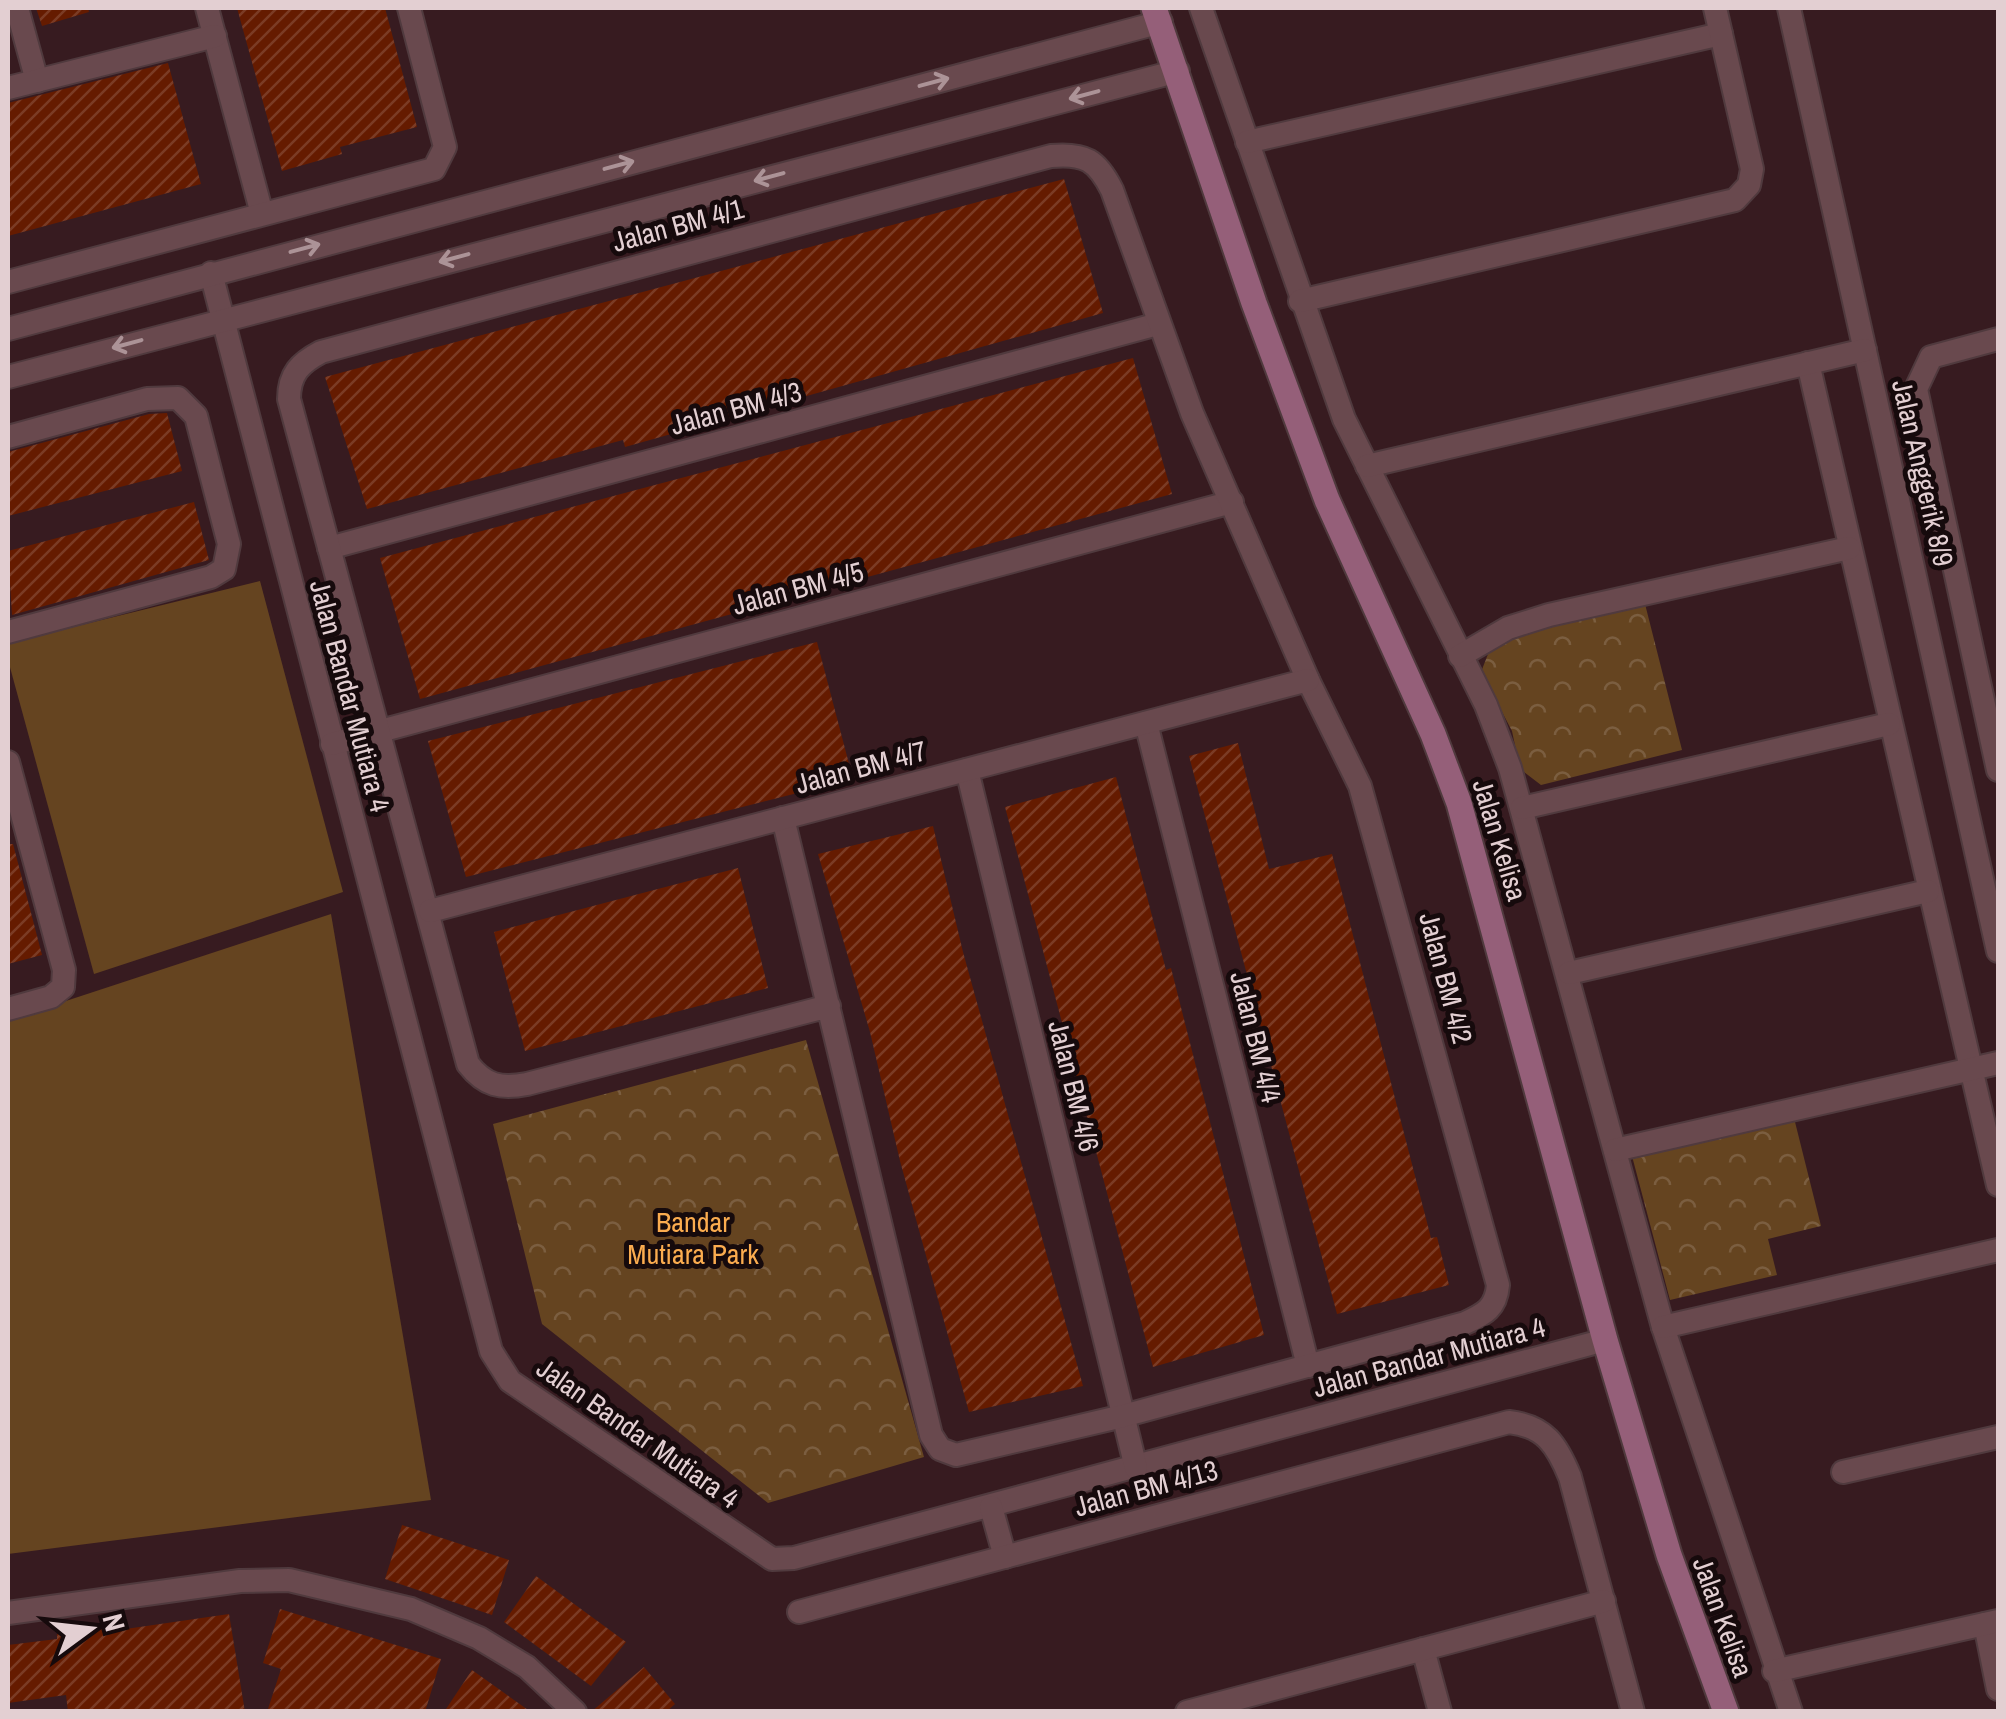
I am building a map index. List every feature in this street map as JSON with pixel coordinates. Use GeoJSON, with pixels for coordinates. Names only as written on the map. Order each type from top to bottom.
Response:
{"type":"FeatureCollection","features":[{"type":"Feature","properties":{"kind":"main road","name":"Jalan Kelisa"},"geometry":{"type":"LineString","coordinates":[[1158,15],[1254,303],[1327,500],[1433,734],[1459,803],[1605,1340],[1669,1555],[1726,1712]]}},
{"type":"Feature","properties":{"kind":"street"},"geometry":{"type":"LineString","coordinates":[[17,8],[37,81]]}},
{"type":"Feature","properties":{"kind":"street"},"geometry":{"type":"LineString","coordinates":[[207,8],[262,214]]}},
{"type":"Feature","properties":{"kind":"street"},"geometry":{"type":"LineString","coordinates":[[8,282],[434,169],[445,147],[409,8]]}},
{"type":"Feature","properties":{"kind":"street"},"geometry":{"type":"LineString","coordinates":[[1201,8],[1300,302],[1367,466],[1498,735],[1568,972],[1663,1327],[1774,1671],[1791,1712]]}},
{"type":"Feature","properties":{"kind":"street"},"geometry":{"type":"LineString","coordinates":[[1300,302],[1735,200],[1749,185],[1752,169],[1715,8]]}},
{"type":"Feature","properties":{"kind":"street","name":"Jalan Anggerik 8/9"},"geometry":{"type":"LineString","coordinates":[[1788,8],[1992,895],[1998,952]]}},
{"type":"Feature","properties":{"kind":"street"},"geometry":{"type":"LineString","coordinates":[[8,329],[1158,15]]}},
{"type":"Feature","properties":{"kind":"street"},"geometry":{"type":"LineString","coordinates":[[1247,142],[1721,34]]}},
{"type":"Feature","properties":{"kind":"street"},"geometry":{"type":"LineString","coordinates":[[8,88],[214,36]]}},
{"type":"Feature","properties":{"kind":"street"},"geometry":{"type":"LineString","coordinates":[[8,377],[1178,71]]}},
{"type":"Feature","properties":{"kind":"street","name":"Jalan BM 4/2"},"geometry":{"type":"LineString","coordinates":[[1052,156],[1078,154],[1102,169],[1158,324],[1232,502],[1308,680],[1352,766],[1376,834],[1498,1285],[1497,1300],[1486,1314],[1308,1366]]}},
{"type":"Feature","properties":{"kind":"street","name":"Jalan BM 4/1"},"geometry":{"type":"LineString","coordinates":[[328,548],[289,399],[292,378],[300,364],[321,352],[1052,156]]}},
{"type":"Feature","properties":{"kind":"street","name":"Jalan Bandar Mutiara 4"},"geometry":{"type":"LineString","coordinates":[[211,273],[490,1351],[503,1373],[772,1560],[991,1507],[1605,1340]]}},
{"type":"Feature","properties":{"kind":"street","name":"Jalan BM 4/3"},"geometry":{"type":"LineString","coordinates":[[328,548],[1158,324]]}},
{"type":"Feature","properties":{"kind":"street"},"geometry":{"type":"LineString","coordinates":[[1998,339],[1931,357],[1916,389],[1998,770]]}},
{"type":"Feature","properties":{"kind":"street"},"geometry":{"type":"LineString","coordinates":[[1367,466],[1864,350]]}},
{"type":"Feature","properties":{"kind":"street"},"geometry":{"type":"LineString","coordinates":[[1808,362],[1998,1185]]}},
{"type":"Feature","properties":{"kind":"street"},"geometry":{"type":"LineString","coordinates":[[8,437],[147,399],[178,398],[196,416],[229,544],[224,569],[169,590],[8,632]]}},
{"type":"Feature","properties":{"kind":"street","name":"Jalan BM 4/5"},"geometry":{"type":"LineString","coordinates":[[332,744],[1232,502]]}},
{"type":"Feature","properties":{"kind":"street"},"geometry":{"type":"LineString","coordinates":[[328,548],[430,911],[468,1064],[490,1084],[505,1088],[829,1006]]}},
{"type":"Feature","properties":{"kind":"street"},"geometry":{"type":"LineString","coordinates":[[1460,656],[1482,641],[1549,615],[1849,548]]}},
{"type":"Feature","properties":{"kind":"street","name":"Jalan BM 4/7"},"geometry":{"type":"LineString","coordinates":[[430,911],[1308,680]]}},
{"type":"Feature","properties":{"kind":"street","name":"Jalan BM 4/4"},"geometry":{"type":"LineString","coordinates":[[1146,723],[1308,1366]]}},
{"type":"Feature","properties":{"kind":"street"},"geometry":{"type":"LineString","coordinates":[[1522,808],[1890,724]]}},
{"type":"Feature","properties":{"kind":"street"},"geometry":{"type":"LineString","coordinates":[[8,762],[64,970],[63,987],[51,996],[8,1010]]}},
{"type":"Feature","properties":{"kind":"street","name":"Jalan BM 4/6"},"geometry":{"type":"LineString","coordinates":[[967,770],[1136,1468]]}},
{"type":"Feature","properties":{"kind":"street"},"geometry":{"type":"LineString","coordinates":[[783,818],[931,1435],[940,1449],[956,1455],[1123,1416],[1308,1366]]}},
{"type":"Feature","properties":{"kind":"street"},"geometry":{"type":"LineString","coordinates":[[1568,972],[1928,891]]}},
{"type":"Feature","properties":{"kind":"street"},"geometry":{"type":"LineString","coordinates":[[1615,1150],[1998,1063]]}},
{"type":"Feature","properties":{"kind":"street"},"geometry":{"type":"LineString","coordinates":[[1663,1327],[1998,1250]]}},
{"type":"Feature","properties":{"kind":"street","name":"Jalan BM 4/13"},"geometry":{"type":"LineString","coordinates":[[799,1612],[1509,1422],[1543,1431],[1560,1453],[1604,1602]]}},
{"type":"Feature","properties":{"kind":"street"},"geometry":{"type":"LineString","coordinates":[[1843,1472],[1998,1437]]}},
{"type":"Feature","properties":{"kind":"street"},"geometry":{"type":"LineString","coordinates":[[991,1507],[1005,1557]]}},
{"type":"Feature","properties":{"kind":"street"},"geometry":{"type":"LineString","coordinates":[[8,1613],[240,1580],[289,1580],[410,1608],[500,1648],[575,1712]]}},
{"type":"Feature","properties":{"kind":"street"},"geometry":{"type":"LineString","coordinates":[[1186,1712],[1604,1602],[1634,1712]]}},
{"type":"Feature","properties":{"kind":"street"},"geometry":{"type":"LineString","coordinates":[[1774,1671],[1991,1623],[1998,1689]]}},
{"type":"Feature","properties":{"kind":"street"},"geometry":{"type":"LineString","coordinates":[[1423,1649],[1440,1712]]}},
{"type":"Feature","properties":{"kind":"green space"},"geometry":{"type":"Polygon","coordinates":[[[260,581],[343,892],[94,974],[8,660],[8,643],[260,581]]]}},
{"type":"Feature","properties":{"kind":"green space"},"geometry":{"type":"Polygon","coordinates":[[[1645,604],[1682,750],[1541,785],[1520,769],[1512,731],[1481,672],[1490,649],[1545,625],[1645,604]]]}},
{"type":"Feature","properties":{"kind":"green space"},"geometry":{"type":"Polygon","coordinates":[[[331,914],[431,1500],[8,1554],[8,1020],[331,914]]]}},
{"type":"Feature","properties":{"kind":"green space","name":"Bandar Mutiara Park"},"geometry":{"type":"Polygon","coordinates":[[[806,1040],[924,1457],[768,1503],[542,1324],[493,1124],[806,1040]]]}},
{"type":"Feature","properties":{"kind":"green space"},"geometry":{"type":"Polygon","coordinates":[[[1794,1118],[1821,1226],[1768,1239],[1777,1275],[1670,1300],[1632,1156],[1794,1118]]]}},
{"type":"Feature","properties":{"kind":"building"},"geometry":{"type":"Polygon","coordinates":[[[36,8],[88,8],[89,12],[42,26],[36,8]]]}},
{"type":"Feature","properties":{"kind":"building"},"geometry":{"type":"Polygon","coordinates":[[[237,8],[385,8],[417,127],[340,147],[342,154],[282,171],[237,8]]]}},
{"type":"Feature","properties":{"kind":"building"},"geometry":{"type":"Polygon","coordinates":[[[168,63],[201,184],[8,236],[8,103],[168,63]]]}},
{"type":"Feature","properties":{"kind":"building"},"geometry":{"type":"Polygon","coordinates":[[[1064,179],[1103,313],[625,447],[623,440],[367,509],[325,377],[1064,179]]]}},
{"type":"Feature","properties":{"kind":"building"},"geometry":{"type":"Polygon","coordinates":[[[1133,358],[1172,494],[420,699],[380,558],[1133,358]]]}},
{"type":"Feature","properties":{"kind":"building"},"geometry":{"type":"Polygon","coordinates":[[[167,413],[182,471],[8,516],[8,452],[149,414],[167,413]]]}},
{"type":"Feature","properties":{"kind":"building"},"geometry":{"type":"Polygon","coordinates":[[[194,502],[209,560],[12,615],[8,551],[194,502]]]}},
{"type":"Feature","properties":{"kind":"building"},"geometry":{"type":"Polygon","coordinates":[[[817,642],[853,779],[466,877],[428,741],[817,642]]]}},
{"type":"Feature","properties":{"kind":"building"},"geometry":{"type":"Polygon","coordinates":[[[1238,743],[1269,869],[1332,854],[1431,1238],[1437,1237],[1449,1285],[1337,1314],[1189,756],[1238,743]]]}},
{"type":"Feature","properties":{"kind":"building"},"geometry":{"type":"Polygon","coordinates":[[[1116,777],[1166,970],[1171,968],[1264,1335],[1153,1367],[1005,807],[1116,777]]]}},
{"type":"Feature","properties":{"kind":"building"},"geometry":{"type":"Polygon","coordinates":[[[933,826],[963,952],[1083,1386],[969,1412],[900,1161],[870,1032],[818,854],[933,826]]]}},
{"type":"Feature","properties":{"kind":"building"},"geometry":{"type":"Polygon","coordinates":[[[8,844],[13,844],[42,955],[8,964],[8,844]]]}},
{"type":"Feature","properties":{"kind":"building"},"geometry":{"type":"Polygon","coordinates":[[[738,868],[768,988],[525,1051],[494,932],[738,868]]]}},
{"type":"Feature","properties":{"kind":"building"},"geometry":{"type":"Polygon","coordinates":[[[402,1525],[509,1560],[492,1615],[385,1579],[402,1525]]]}},
{"type":"Feature","properties":{"kind":"building"},"geometry":{"type":"Polygon","coordinates":[[[536,1576],[626,1642],[591,1686],[504,1622],[536,1576]]]}},
{"type":"Feature","properties":{"kind":"building"},"geometry":{"type":"Polygon","coordinates":[[[280,1609],[441,1659],[425,1712],[267,1712],[281,1669],[263,1663],[280,1609]]]}},
{"type":"Feature","properties":{"kind":"building"},"geometry":{"type":"Polygon","coordinates":[[[229,1614],[245,1712],[68,1712],[66,1695],[8,1703],[8,1645],[57,1639],[57,1634],[104,1628],[105,1632],[229,1614]]]}},
{"type":"Feature","properties":{"kind":"building"},"geometry":{"type":"Polygon","coordinates":[[[644,1667],[675,1704],[666,1712],[591,1712],[644,1667]]]}},
{"type":"Feature","properties":{"kind":"building"},"geometry":{"type":"Polygon","coordinates":[[[472,1670],[531,1712],[444,1712],[472,1670]]]}}]}
